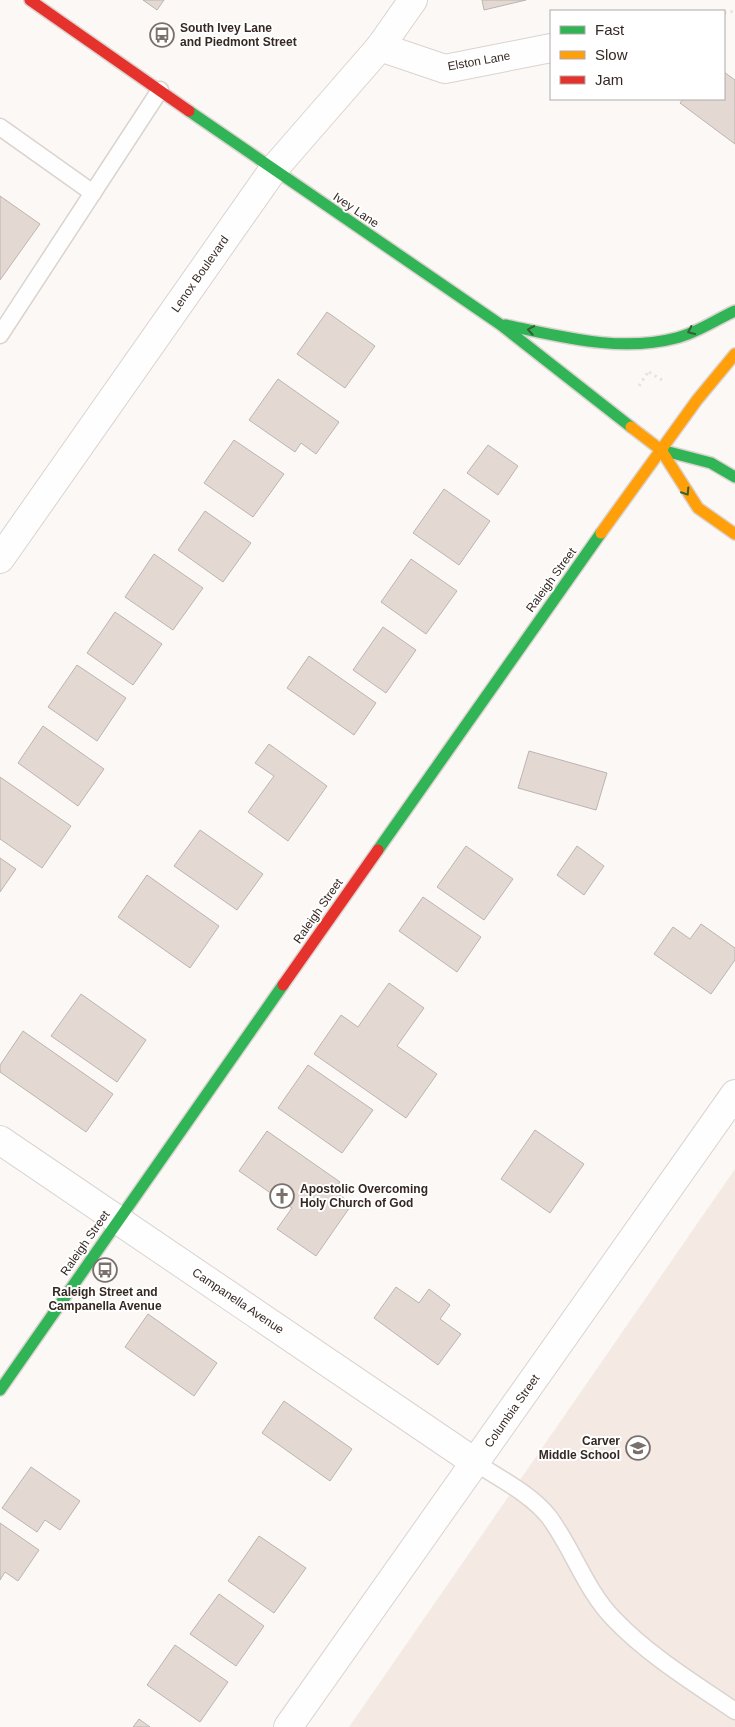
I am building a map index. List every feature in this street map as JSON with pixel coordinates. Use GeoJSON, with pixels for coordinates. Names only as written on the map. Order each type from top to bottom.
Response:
{"type":"FeatureCollection","features":[{"type":"Feature","properties":{"kind":"street","name":"Ivey Lane"},"geometry":{"type":"LineString","coordinates":[[30,0],[273,170],[501,325],[661,450],[698,508],[735,534]]}},
{"type":"Feature","properties":{"kind":"street","name":"Lenox Boulevard"},"geometry":{"type":"LineString","coordinates":[[0,559],[273,170],[380,48],[413,0]]}},
{"type":"Feature","properties":{"kind":"street","name":"Elston Lane"},"geometry":{"type":"LineString","coordinates":[[380,48],[446,69],[550,48]]}},
{"type":"Feature","properties":{"kind":"street"},"geometry":{"type":"LineString","coordinates":[[501,325],[583,340],[641,345],[677,338],[735,311]]}},
{"type":"Feature","properties":{"kind":"street"},"geometry":{"type":"LineString","coordinates":[[661,450],[735,354]]}},
{"type":"Feature","properties":{"kind":"street","name":"Ivey Lane"},"geometry":{"type":"LineString","coordinates":[[661,450],[711,462],[735,477]]}},
{"type":"Feature","properties":{"kind":"street","name":"Raleigh Street"},"geometry":{"type":"LineString","coordinates":[[0,1390],[661,450]]}},
{"type":"Feature","properties":{"kind":"street","name":"Columbia Street"},"geometry":{"type":"LineString","coordinates":[[288,1727],[735,1094]]}},
{"type":"Feature","properties":{"kind":"street","name":"Campanella Avenue"},"geometry":{"type":"LineString","coordinates":[[0,1140],[476,1463]]}},
{"type":"Feature","properties":{"kind":"lane"},"geometry":{"type":"LineString","coordinates":[[0,335],[160,90]]}},
{"type":"Feature","properties":{"kind":"lane"},"geometry":{"type":"LineString","coordinates":[[0,127],[93,193]]}},
{"type":"Feature","properties":{"kind":"lane"},"geometry":{"type":"LineString","coordinates":[[476,1463],[524,1495],[548,1515],[565,1539],[593,1590],[612,1618],[637,1640],[735,1711]]}},
{"type":"Feature","properties":{"kind":"path"},"geometry":{"type":"LineString","coordinates":[[638,386],[648,372],[662,380]]}},
{"type":"Feature","properties":{"kind":"shaded area","name":"Carver Middle School"},"geometry":{"type":"Polygon","coordinates":[[[735,1169],[735,1727],[349,1727],[735,1169]]]}},
{"type":"Feature","properties":{"kind":"building"},"geometry":{"type":"Polygon","coordinates":[[[143,0],[164,0],[157,10],[143,0]]]}},
{"type":"Feature","properties":{"kind":"building"},"geometry":{"type":"Polygon","coordinates":[[[482,0],[526,0],[484,10],[482,0]]]}},
{"type":"Feature","properties":{"kind":"building"},"geometry":{"type":"Polygon","coordinates":[[[725,73],[735,80],[735,144],[680,103],[682,100],[725,100],[725,73]]]}},
{"type":"Feature","properties":{"kind":"building"},"geometry":{"type":"Polygon","coordinates":[[[0,196],[40,224],[0,280],[0,196]]]}},
{"type":"Feature","properties":{"kind":"building"},"geometry":{"type":"Polygon","coordinates":[[[327,312],[375,346],[345,388],[297,354],[327,312]]]}},
{"type":"Feature","properties":{"kind":"building"},"geometry":{"type":"Polygon","coordinates":[[[278,379],[339,422],[316,454],[301,443],[295,452],[249,420],[278,379]]]}},
{"type":"Feature","properties":{"kind":"building"},"geometry":{"type":"Polygon","coordinates":[[[234,440],[284,474],[253,517],[204,483],[234,440]]]}},
{"type":"Feature","properties":{"kind":"building"},"geometry":{"type":"Polygon","coordinates":[[[488,445],[518,466],[498,495],[467,473],[488,445]]]}},
{"type":"Feature","properties":{"kind":"building"},"geometry":{"type":"Polygon","coordinates":[[[444,489],[490,521],[459,565],[413,533],[444,489]]]}},
{"type":"Feature","properties":{"kind":"building"},"geometry":{"type":"Polygon","coordinates":[[[205,511],[251,543],[223,582],[178,550],[205,511]]]}},
{"type":"Feature","properties":{"kind":"building"},"geometry":{"type":"Polygon","coordinates":[[[154,554],[203,588],[173,630],[125,597],[154,554]]]}},
{"type":"Feature","properties":{"kind":"building"},"geometry":{"type":"Polygon","coordinates":[[[411,559],[457,591],[426,634],[381,602],[411,559]]]}},
{"type":"Feature","properties":{"kind":"building"},"geometry":{"type":"Polygon","coordinates":[[[115,612],[162,644],[133,685],[87,653],[115,612]]]}},
{"type":"Feature","properties":{"kind":"building"},"geometry":{"type":"Polygon","coordinates":[[[383,627],[416,650],[386,693],[353,670],[383,627]]]}},
{"type":"Feature","properties":{"kind":"building"},"geometry":{"type":"Polygon","coordinates":[[[309,656],[376,703],[354,735],[287,688],[309,656]]]}},
{"type":"Feature","properties":{"kind":"building"},"geometry":{"type":"Polygon","coordinates":[[[77,665],[126,698],[97,741],[48,707],[77,665]]]}},
{"type":"Feature","properties":{"kind":"building"},"geometry":{"type":"Polygon","coordinates":[[[43,726],[104,769],[78,806],[18,763],[43,726]]]}},
{"type":"Feature","properties":{"kind":"building"},"geometry":{"type":"Polygon","coordinates":[[[269,744],[327,786],[288,841],[248,812],[274,776],[255,763],[269,744]]]}},
{"type":"Feature","properties":{"kind":"building"},"geometry":{"type":"Polygon","coordinates":[[[529,751],[607,773],[596,810],[518,788],[529,751]]]}},
{"type":"Feature","properties":{"kind":"building"},"geometry":{"type":"Polygon","coordinates":[[[0,777],[71,826],[42,868],[0,839],[0,777]]]}},
{"type":"Feature","properties":{"kind":"building"},"geometry":{"type":"Polygon","coordinates":[[[200,830],[263,874],[237,910],[174,866],[200,830]]]}},
{"type":"Feature","properties":{"kind":"building"},"geometry":{"type":"Polygon","coordinates":[[[466,846],[513,879],[484,920],[437,887],[466,846]]]}},
{"type":"Feature","properties":{"kind":"building"},"geometry":{"type":"Polygon","coordinates":[[[577,846],[604,866],[584,895],[557,875],[577,846]]]}},
{"type":"Feature","properties":{"kind":"building"},"geometry":{"type":"Polygon","coordinates":[[[0,858],[16,869],[0,892],[0,858]]]}},
{"type":"Feature","properties":{"kind":"building"},"geometry":{"type":"Polygon","coordinates":[[[147,875],[219,926],[190,968],[118,917],[147,875]]]}},
{"type":"Feature","properties":{"kind":"building"},"geometry":{"type":"Polygon","coordinates":[[[423,897],[481,937],[457,972],[399,931],[423,897]]]}},
{"type":"Feature","properties":{"kind":"building"},"geometry":{"type":"Polygon","coordinates":[[[701,924],[735,948],[735,960],[711,994],[654,954],[673,927],[690,939],[701,924]]]}},
{"type":"Feature","properties":{"kind":"building"},"geometry":{"type":"Polygon","coordinates":[[[389,983],[424,1008],[397,1046],[437,1074],[406,1118],[314,1054],[341,1015],[358,1027],[389,983]]]}},
{"type":"Feature","properties":{"kind":"building"},"geometry":{"type":"Polygon","coordinates":[[[81,994],[146,1040],[117,1082],[51,1036],[81,994]]]}},
{"type":"Feature","properties":{"kind":"building"},"geometry":{"type":"Polygon","coordinates":[[[23,1031],[113,1094],[86,1132],[0,1072],[0,1065],[23,1031]]]}},
{"type":"Feature","properties":{"kind":"building"},"geometry":{"type":"Polygon","coordinates":[[[308,1065],[373,1110],[342,1153],[278,1108],[308,1065]]]}},
{"type":"Feature","properties":{"kind":"building"},"geometry":{"type":"Polygon","coordinates":[[[535,1130],[584,1164],[550,1213],[501,1179],[535,1130]]]}},
{"type":"Feature","properties":{"kind":"building"},"geometry":{"type":"Polygon","coordinates":[[[267,1131],[340,1182],[334,1191],[352,1204],[316,1256],[277,1229],[292,1208],[239,1171],[267,1131]]]}},
{"type":"Feature","properties":{"kind":"building"},"geometry":{"type":"Polygon","coordinates":[[[396,1287],[419,1303],[429,1289],[450,1305],[440,1319],[461,1334],[438,1365],[374,1318],[396,1287]]]}},
{"type":"Feature","properties":{"kind":"building"},"geometry":{"type":"Polygon","coordinates":[[[148,1314],[217,1363],[194,1396],[125,1347],[148,1314]]]}},
{"type":"Feature","properties":{"kind":"building"},"geometry":{"type":"Polygon","coordinates":[[[284,1401],[352,1449],[330,1481],[262,1433],[284,1401]]]}},
{"type":"Feature","properties":{"kind":"building"},"geometry":{"type":"Polygon","coordinates":[[[31,1467],[80,1501],[60,1530],[45,1520],[37,1532],[2,1508],[31,1467]]]}},
{"type":"Feature","properties":{"kind":"building"},"geometry":{"type":"Polygon","coordinates":[[[0,1523],[39,1550],[18,1581],[5,1572],[0,1580],[0,1523]]]}},
{"type":"Feature","properties":{"kind":"building"},"geometry":{"type":"Polygon","coordinates":[[[259,1536],[306,1568],[274,1613],[228,1581],[259,1536]]]}},
{"type":"Feature","properties":{"kind":"building"},"geometry":{"type":"Polygon","coordinates":[[[219,1594],[264,1626],[236,1666],[190,1634],[219,1594]]]}},
{"type":"Feature","properties":{"kind":"building"},"geometry":{"type":"Polygon","coordinates":[[[175,1645],[228,1682],[200,1722],[147,1685],[175,1645]]]}},
{"type":"Feature","properties":{"kind":"building"},"geometry":{"type":"Polygon","coordinates":[[[139,1719],[150,1727],[133,1727],[139,1719]]]}},
{"type":"Feature","properties":{"kind":"traffic: fast"},"geometry":{"type":"LineString","coordinates":[[189,111],[501,325],[631,427]]}},
{"type":"Feature","properties":{"kind":"traffic: fast"},"geometry":{"type":"LineString","coordinates":[[505,325],[568,338],[633,344],[684,336],[735,311]]}},
{"type":"Feature","properties":{"kind":"traffic: fast"},"geometry":{"type":"LineString","coordinates":[[661,450],[711,463],[735,477]]}},
{"type":"Feature","properties":{"kind":"traffic: fast"},"geometry":{"type":"LineString","coordinates":[[378,850],[601,533]]}},
{"type":"Feature","properties":{"kind":"traffic: fast"},"geometry":{"type":"LineString","coordinates":[[0,1390],[283,985]]}},
{"type":"Feature","properties":{"kind":"traffic: slow"},"geometry":{"type":"LineString","coordinates":[[601,533],[697,400],[735,354]]}},
{"type":"Feature","properties":{"kind":"traffic: slow"},"geometry":{"type":"LineString","coordinates":[[631,427],[661,450],[698,508],[735,534]]}},
{"type":"Feature","properties":{"kind":"traffic: jam"},"geometry":{"type":"LineString","coordinates":[[30,0],[189,111]]}},
{"type":"Feature","properties":{"kind":"traffic: jam"},"geometry":{"type":"LineString","coordinates":[[283,985],[378,850]]}},
{"type":"Feature","properties":{"kind":"place","name":"South Ivey Lane and Piedmont Street"},"geometry":{"type":"Point","coordinates":[162,35]}},
{"type":"Feature","properties":{"kind":"place","name":"Apostolic Overcoming Holy Church of God"},"geometry":{"type":"Point","coordinates":[282,1196]}},
{"type":"Feature","properties":{"kind":"place","name":"Raleigh Street and Campanella Avenue"},"geometry":{"type":"Point","coordinates":[105,1270]}},
{"type":"Feature","properties":{"kind":"place","name":"Carver Middle School"},"geometry":{"type":"Point","coordinates":[638,1448]}}]}
